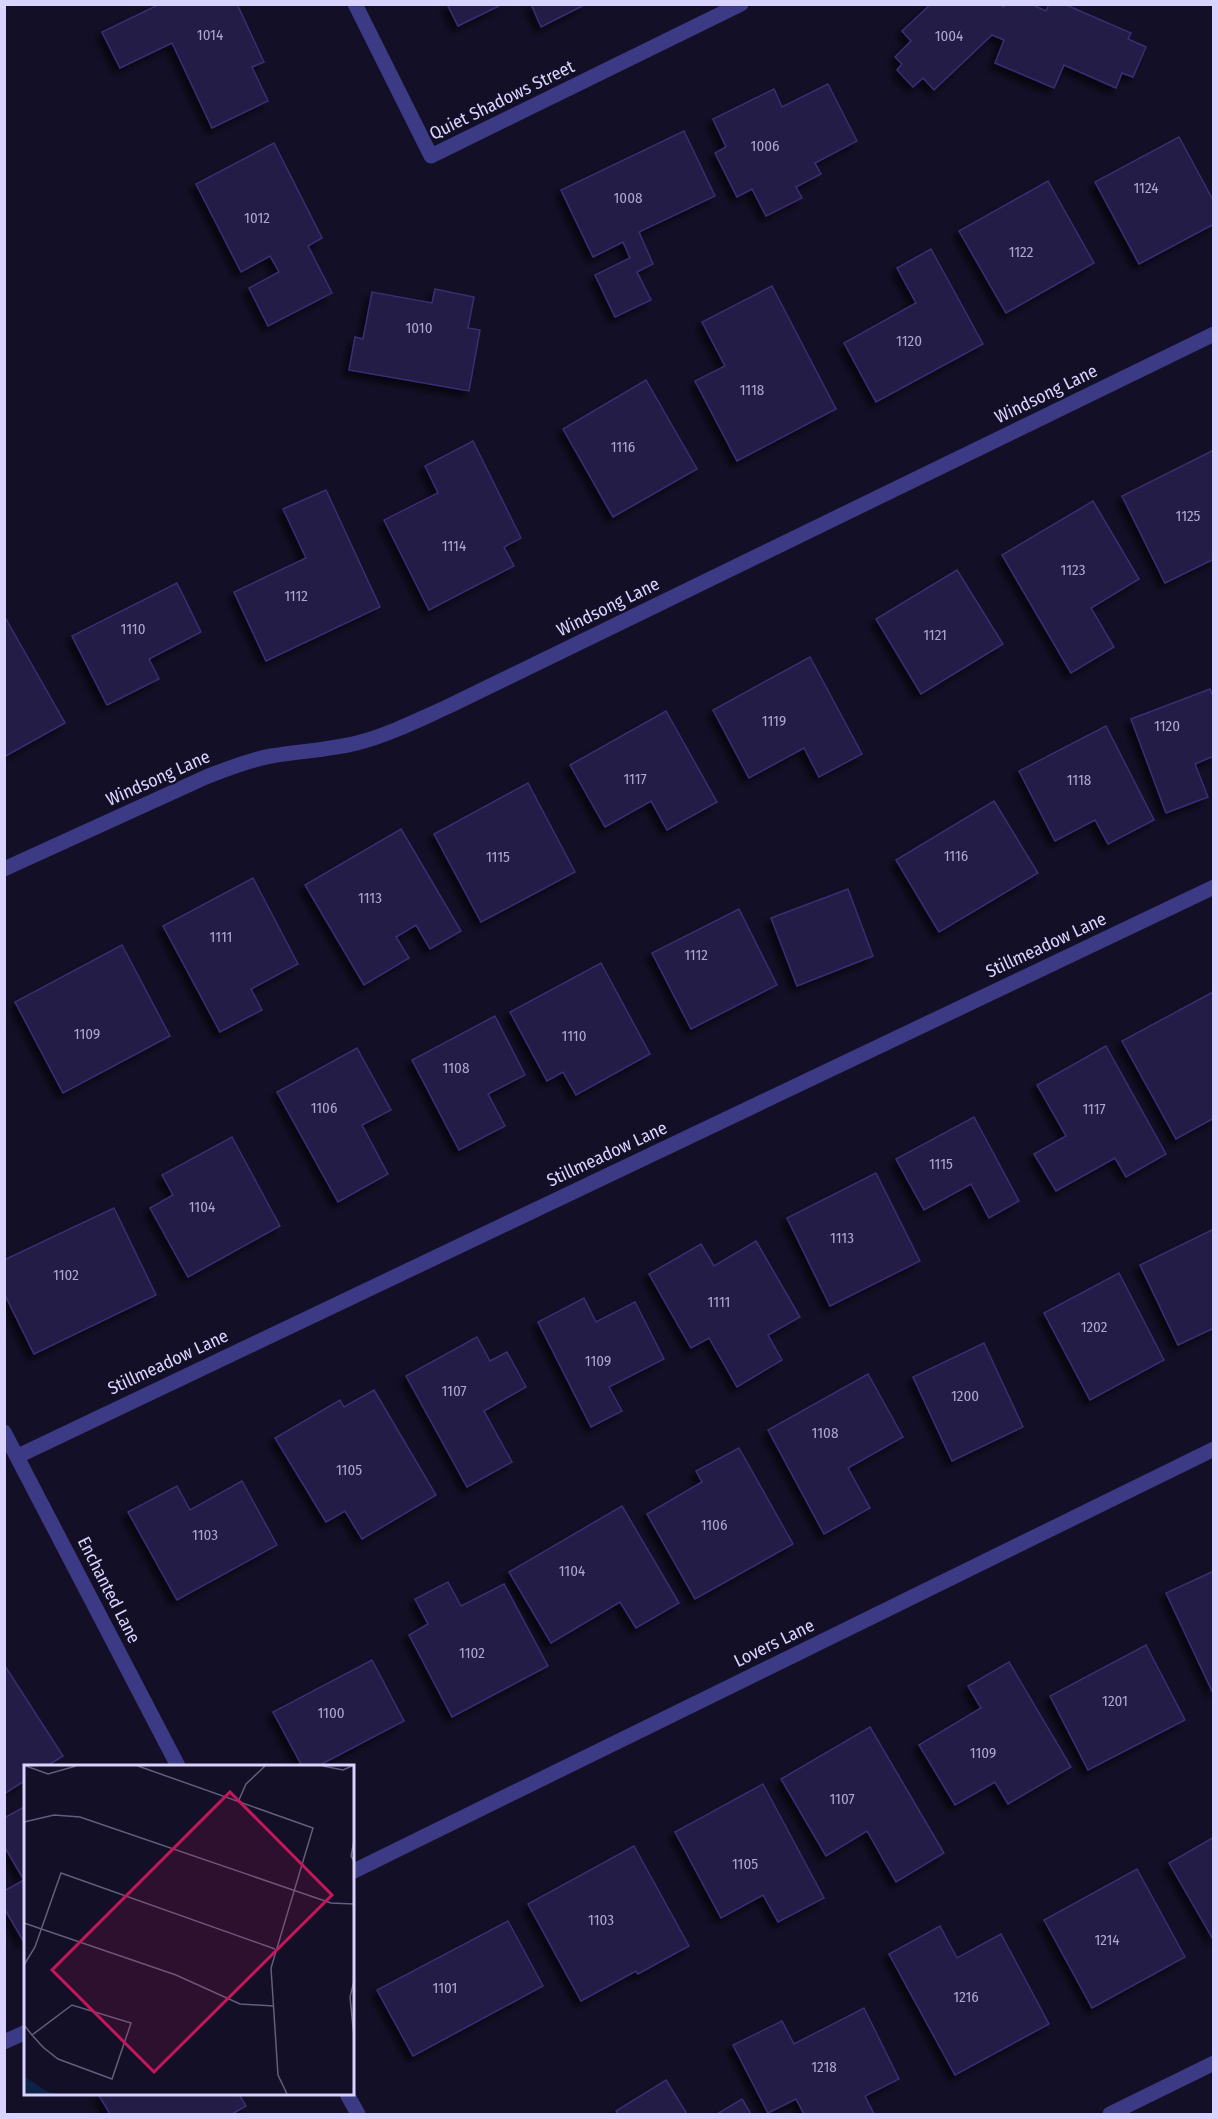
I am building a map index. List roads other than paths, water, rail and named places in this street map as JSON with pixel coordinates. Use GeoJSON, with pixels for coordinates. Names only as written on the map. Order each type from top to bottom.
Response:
{"type":"FeatureCollection","features":[{"type":"Feature","properties":{"kind":"street","name":"Quiet Shadows Street"},"geometry":{"type":"LineString","coordinates":[[356,4],[431,156],[741,4]]}},
{"type":"Feature","properties":{"kind":"street","name":"Windsong Lane"},"geometry":{"type":"LineString","coordinates":[[4,869],[206,777],[239,765],[269,756],[359,743],[428,715],[1214,334]]}},
{"type":"Feature","properties":{"kind":"street","name":"Stillmeadow Lane"},"geometry":{"type":"LineString","coordinates":[[18,1456],[1214,887]]}},
{"type":"Feature","properties":{"kind":"street","name":"Enchanted Lane"},"geometry":{"type":"LineString","coordinates":[[4,1432],[177,1765]]}},
{"type":"Feature","properties":{"kind":"street","name":"Lovers Lane"},"geometry":{"type":"LineString","coordinates":[[354,1871],[1214,1449]]}},
{"type":"Feature","properties":{"kind":"street"},"geometry":{"type":"LineString","coordinates":[[4,2042],[24,2033]]}},
{"type":"Feature","properties":{"kind":"street"},"geometry":{"type":"LineString","coordinates":[[1114,2114],[1214,2063]]}},
{"type":"Feature","properties":{"kind":"street"},"geometry":{"type":"LineString","coordinates":[[348,2095],[358,2115]]}}]}
